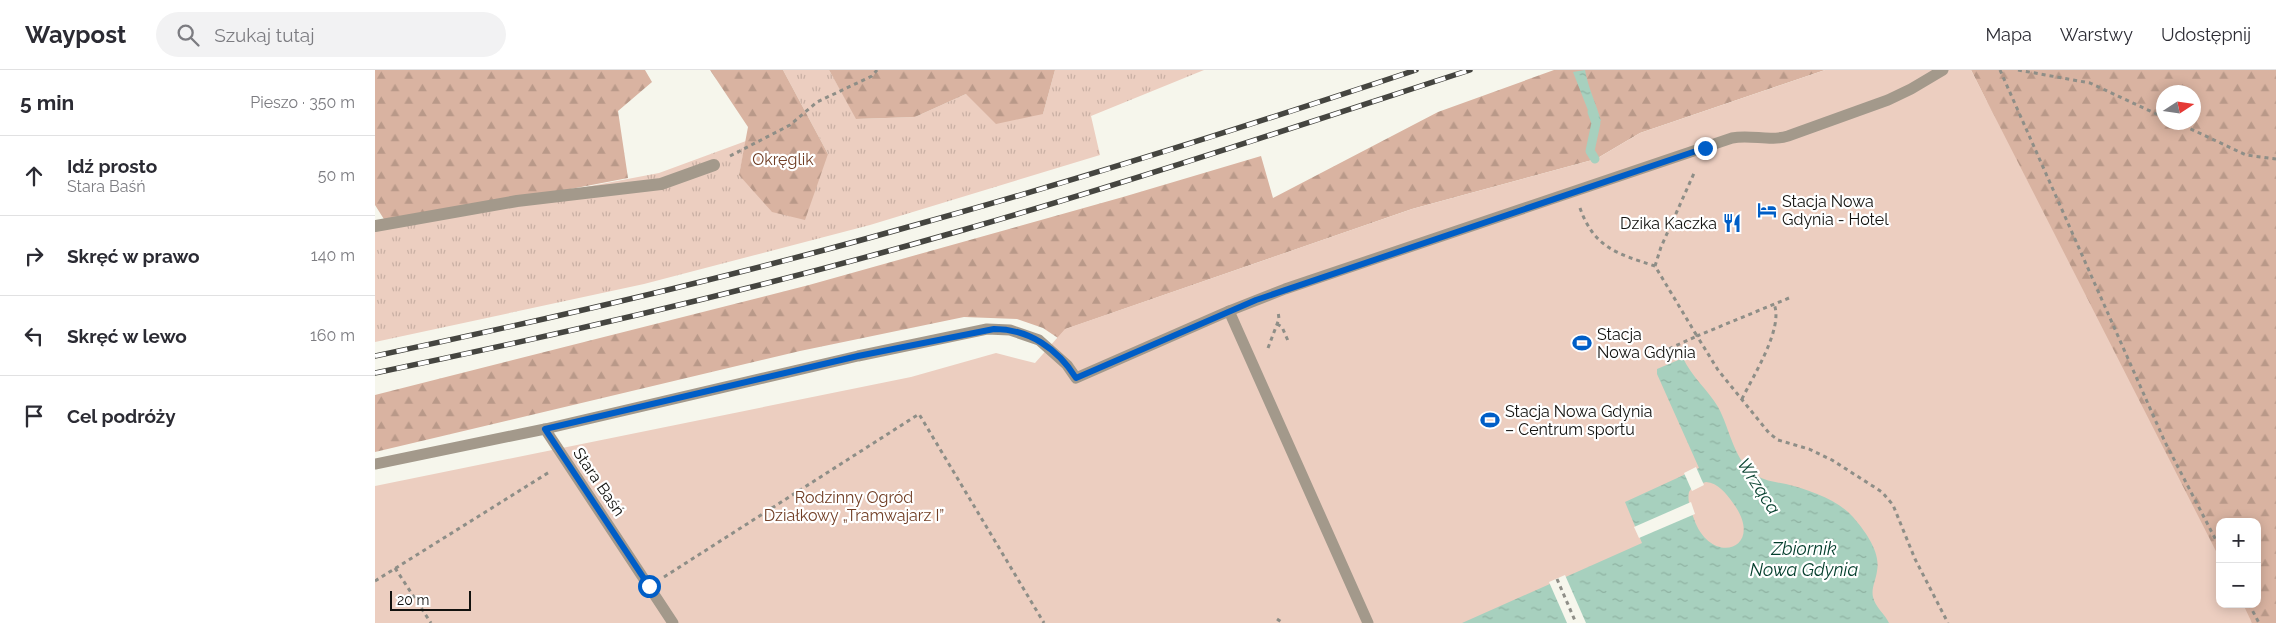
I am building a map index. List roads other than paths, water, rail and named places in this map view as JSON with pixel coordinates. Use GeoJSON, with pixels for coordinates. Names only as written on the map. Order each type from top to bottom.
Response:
{"type":"FeatureCollection","features":[{"type":"Feature","properties":{"kind":"street"},"geometry":{"type":"LineString","coordinates":[[375,226],[517,201],[661,184],[714,165]]}},
{"type":"Feature","properties":{"kind":"lane"},"geometry":{"type":"LineString","coordinates":[[375,464],[545,429],[858,356],[994,329],[1015,331],[1039,340],[1067,365],[1076,378],[1229,311],[1285,289],[1739,137],[1778,138],[1788,136],[1888,100],[1943,70]]}},
{"type":"Feature","properties":{"kind":"lane"},"geometry":{"type":"LineString","coordinates":[[1229,311],[1368,623]]}},
{"type":"Feature","properties":{"kind":"lane","name":"Stara Baśń"},"geometry":{"type":"LineString","coordinates":[[545,429],[673,623]]}},
{"type":"Feature","properties":{"kind":"water"},"geometry":{"type":"Polygon","coordinates":[[[1585,70],[1601,121],[1593,123],[1573,72],[1585,70]]]}},
{"type":"Feature","properties":{"kind":"water","name":"Zbiornik Nowa Gdynia"},"geometry":{"type":"Polygon","coordinates":[[[1683,358],[1690,371],[1718,407],[1733,444],[1749,470],[1764,479],[1795,486],[1831,500],[1853,517],[1867,535],[1877,557],[1878,564],[1873,597],[1889,623],[1462,623],[1642,543],[1625,502],[1699,468],[1657,374],[1657,369],[1683,358]],[[1706,482],[1693,486],[1689,492],[1689,502],[1694,519],[1702,534],[1712,544],[1723,548],[1733,547],[1740,541],[1744,532],[1742,519],[1725,492],[1718,486],[1706,482]]]}},
{"type":"Feature","properties":{"kind":"waterway","name":"Wrząca"},"geometry":{"type":"LineString","coordinates":[[1592,112],[1596,123],[1590,151],[1595,159]]}},
{"type":"Feature","properties":{"kind":"railway"},"geometry":{"type":"LineString","coordinates":[[375,356],[643,296],[842,245],[1100,171],[1227,132],[1416,70]]}},
{"type":"Feature","properties":{"kind":"railway"},"geometry":{"type":"LineString","coordinates":[[375,373],[670,307],[890,251],[1154,172],[1470,70]]}},
{"type":"Feature","properties":{"kind":"place","name":"Stacja Nowa Gdynia - Hotel"},"geometry":{"type":"Point","coordinates":[1767,210]}},
{"type":"Feature","properties":{"kind":"place","name":"Dzika Kaczka"},"geometry":{"type":"Point","coordinates":[1732,223]}},
{"type":"Feature","properties":{"kind":"place","name":"Stacja Nowa Gdynia"},"geometry":{"type":"Point","coordinates":[1582,343]}},
{"type":"Feature","properties":{"kind":"place","name":"Stacja Nowa Gdynia – Centrum sportu"},"geometry":{"type":"Point","coordinates":[1490,420]}},
{"type":"Feature","properties":{"kind":"park label","name":"Okręglik"},"geometry":{"type":"Point","coordinates":[783,159]}},
{"type":"Feature","properties":{"kind":"park label","name":"Rodzinny Ogród Działkowy „Tramwajarz I”"},"geometry":{"type":"Point","coordinates":[854,506]}}]}
